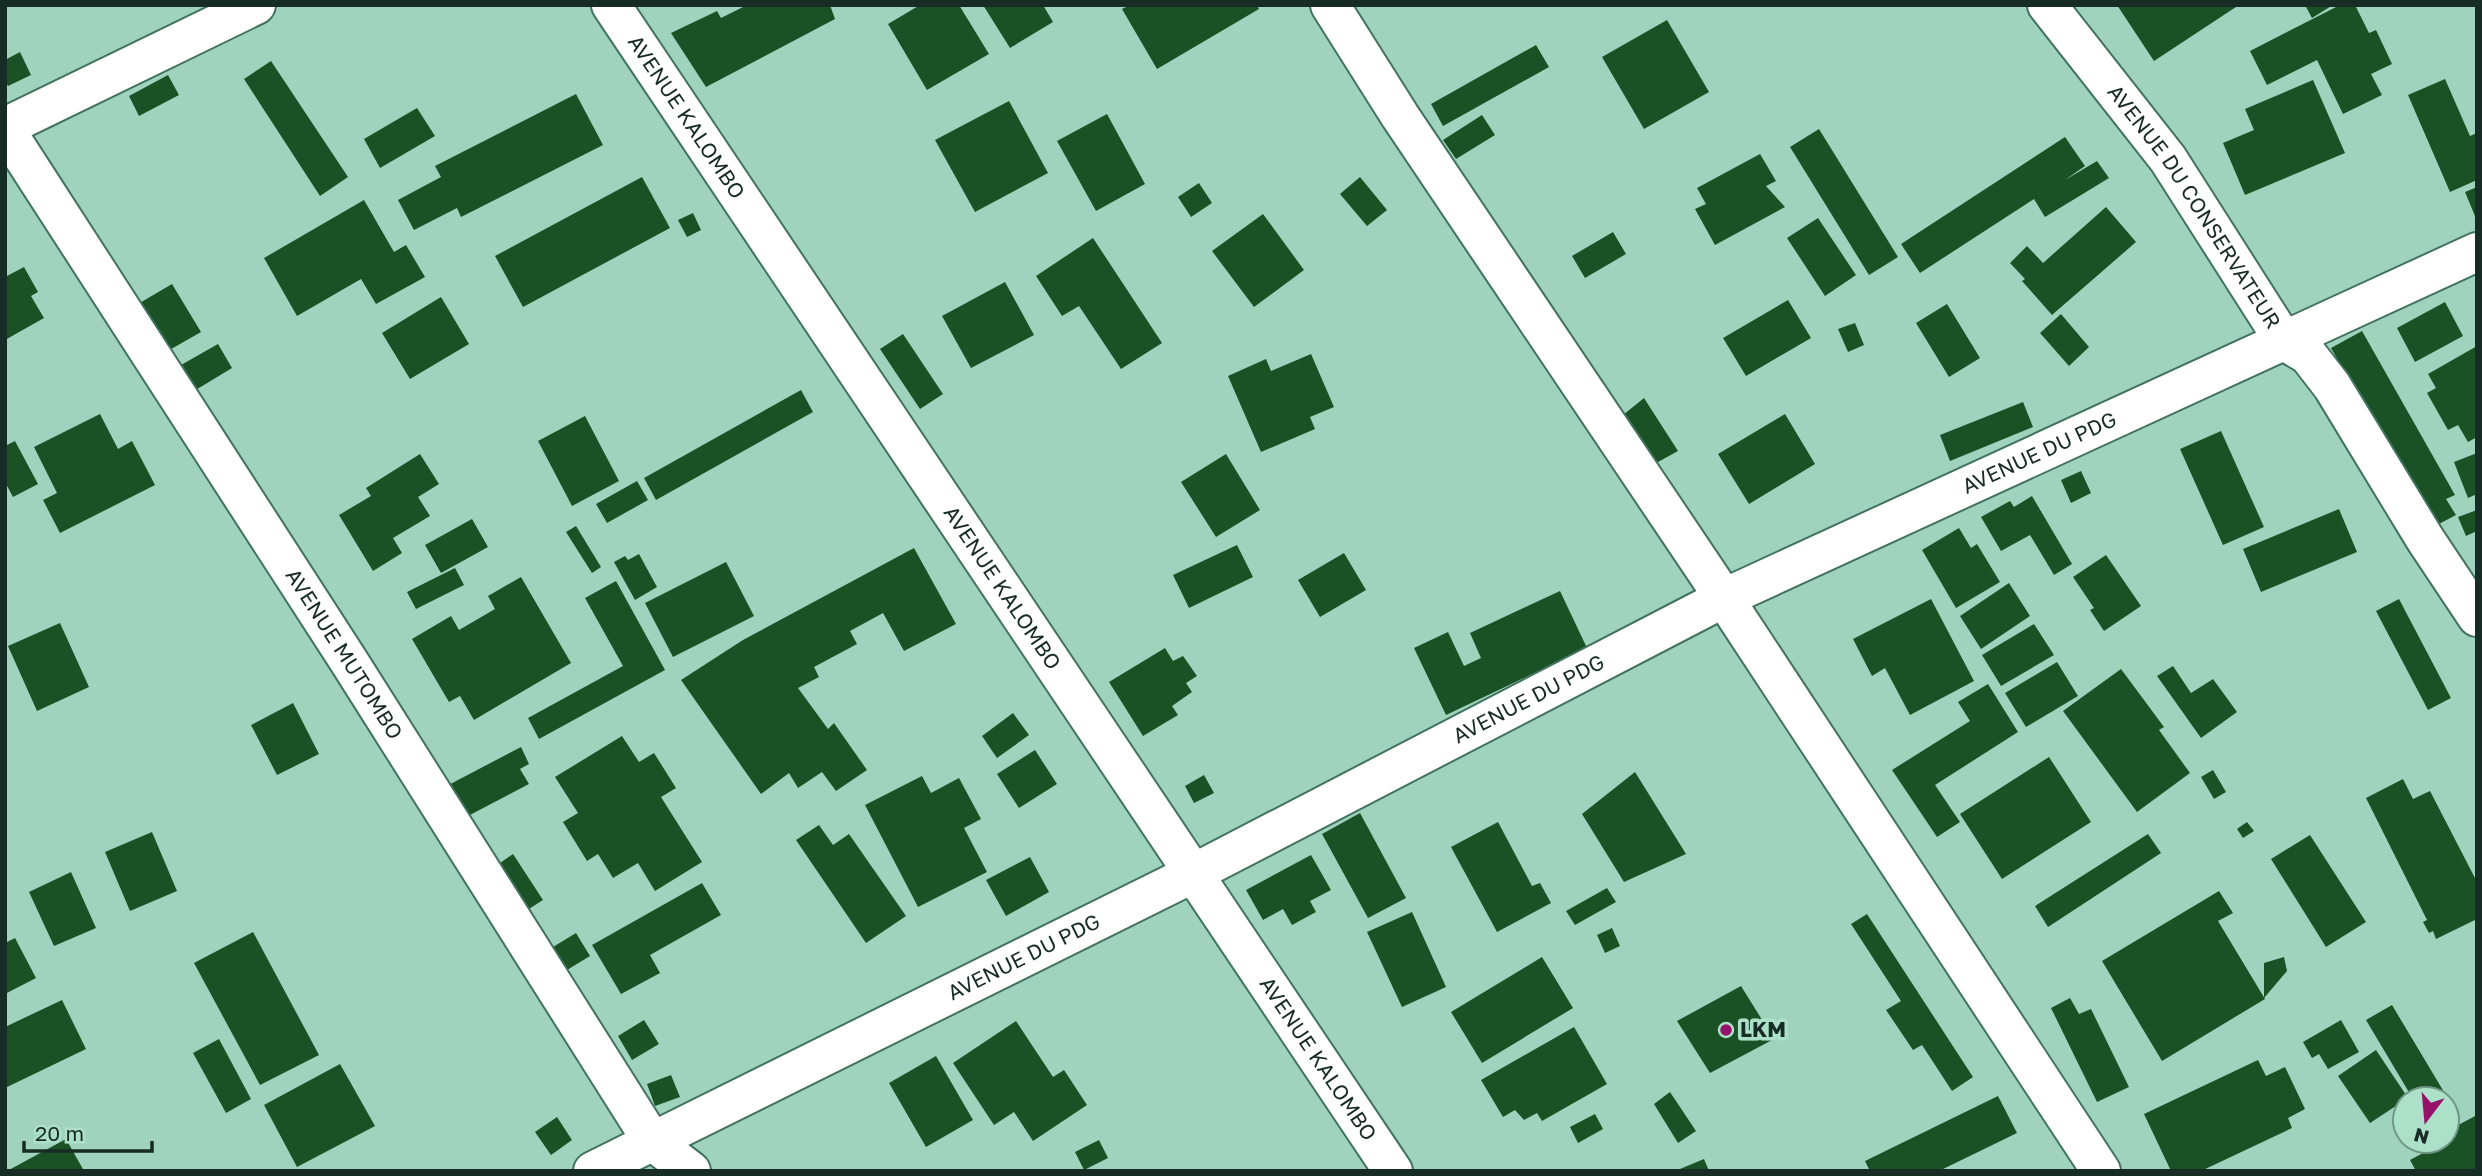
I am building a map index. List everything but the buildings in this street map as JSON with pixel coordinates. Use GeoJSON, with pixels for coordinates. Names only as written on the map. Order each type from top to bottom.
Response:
{"type":"FeatureCollection","features":[{"type":"Feature","properties":{"kind":"street"},"geometry":{"type":"LineString","coordinates":[[5,128],[256,5]]}},
{"type":"Feature","properties":{"kind":"street","name":"AVENUE KALOMBO"},"geometry":{"type":"LineString","coordinates":[[611,5],[1393,1171]]}},
{"type":"Feature","properties":{"kind":"street"},"geometry":{"type":"LineString","coordinates":[[1329,5],[2101,1171]]}},
{"type":"Feature","properties":{"kind":"street","name":"AVENUE DU CONSERVATEUR"},"geometry":{"type":"LineString","coordinates":[[2047,5],[2168,159],[2284,341],[2308,355],[2332,386],[2477,617]]}},
{"type":"Feature","properties":{"kind":"street","name":"AVENUE MUTOMBO"},"geometry":{"type":"LineString","coordinates":[[5,128],[342,651],[652,1140],[691,1171]]}},
{"type":"Feature","properties":{"kind":"street","name":"AVENUE DU PDG"},"geometry":{"type":"LineString","coordinates":[[593,1171],[1192,874],[1724,598],[2477,251]]}},
{"type":"Feature","properties":{"kind":"place","name":"LKM"},"geometry":{"type":"Point","coordinates":[1726,1030]}}]}
